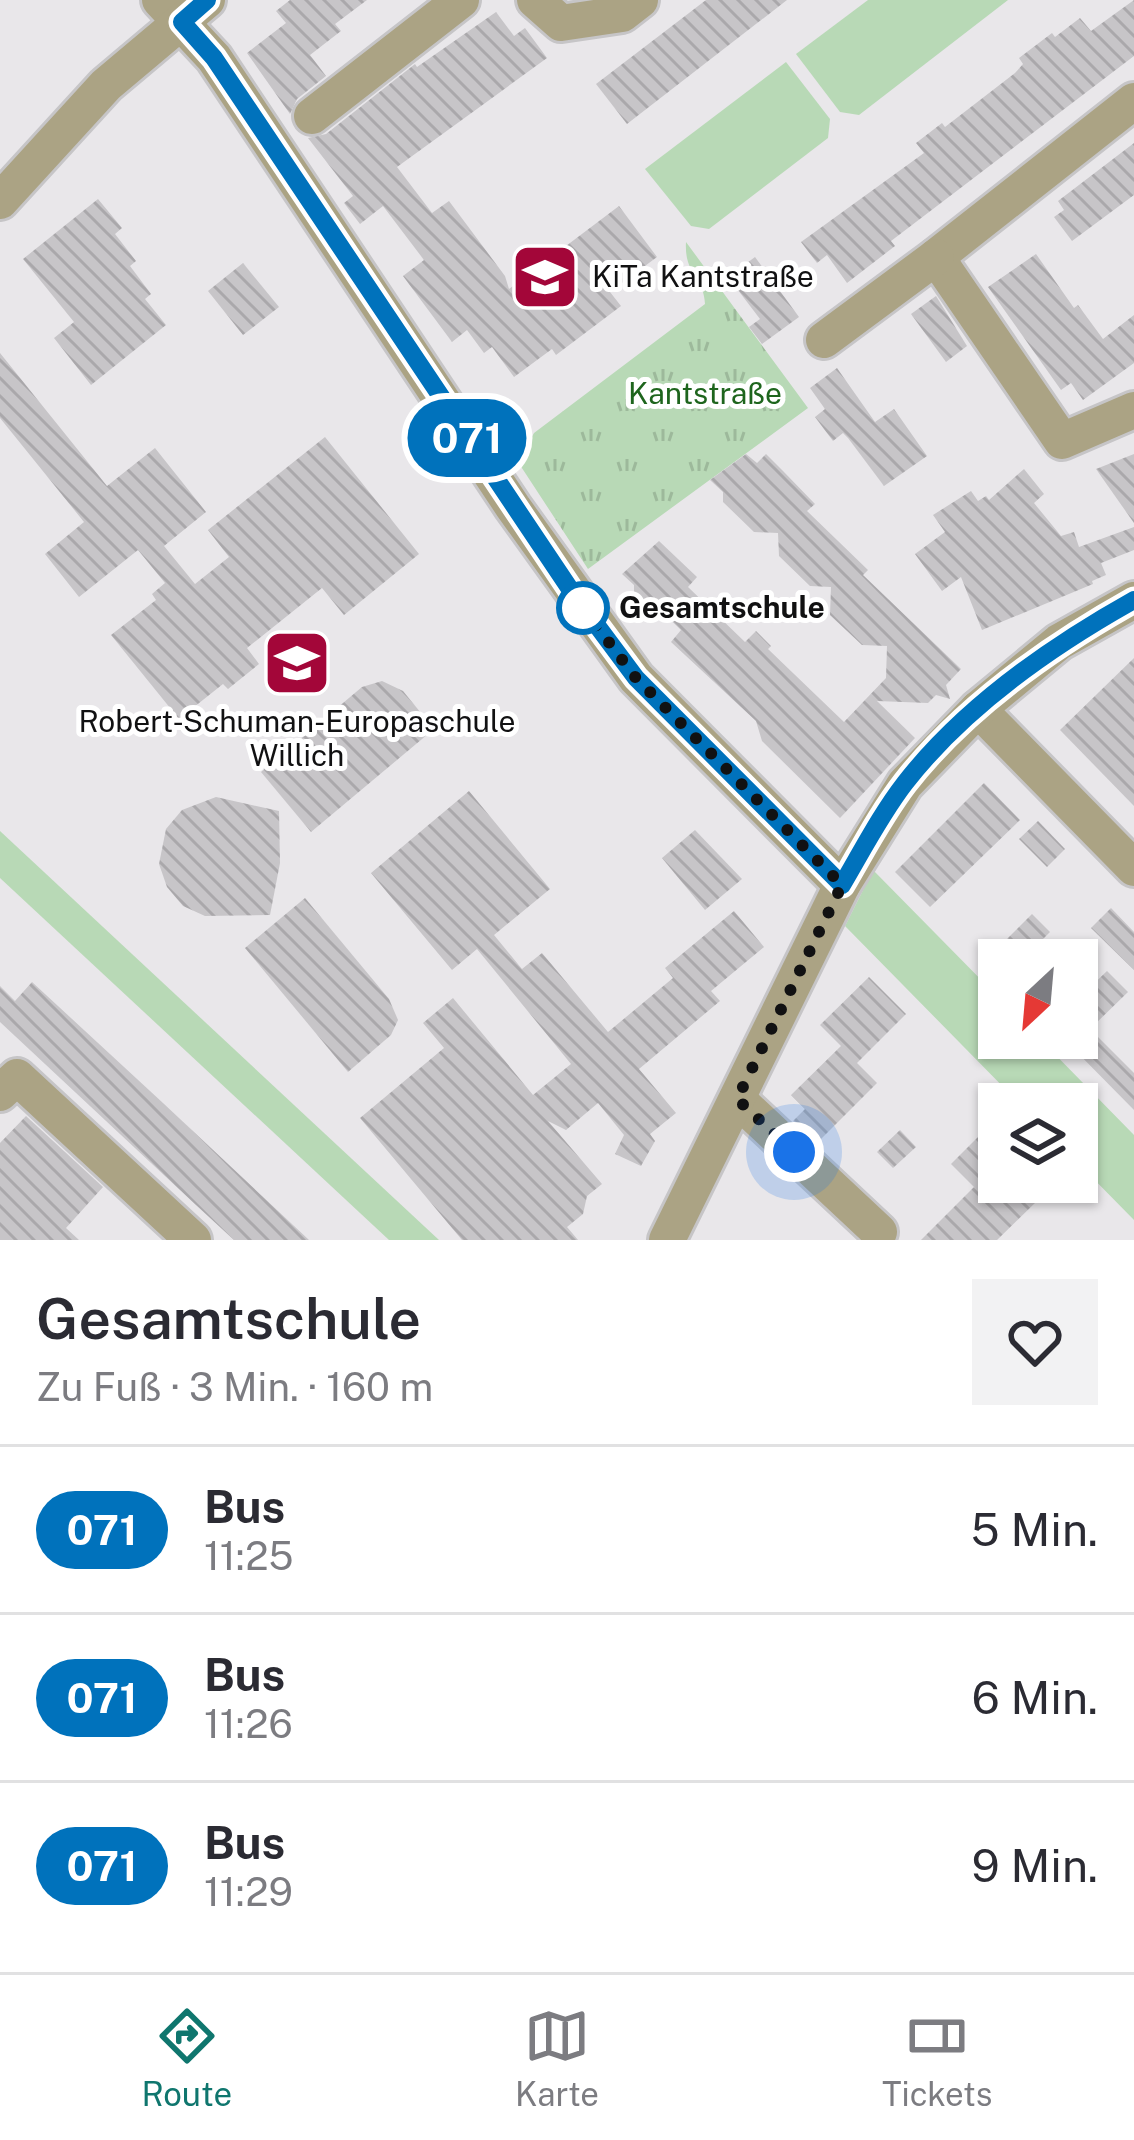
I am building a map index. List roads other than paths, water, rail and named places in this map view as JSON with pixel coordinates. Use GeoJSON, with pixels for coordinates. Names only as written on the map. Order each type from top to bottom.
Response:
{"type":"FeatureCollection","features":[{"type":"Feature","properties":{"kind":"street"},"geometry":{"type":"LineString","coordinates":[[312,116],[461,0]]}},
{"type":"Feature","properties":{"kind":"street"},"geometry":{"type":"LineString","coordinates":[[535,0],[561,22],[622,14],[640,0]]}},
{"type":"Feature","properties":{"kind":"street"},"geometry":{"type":"LineString","coordinates":[[0,201],[183,7],[513,507],[636,678],[842,885]]}},
{"type":"Feature","properties":{"kind":"street"},"geometry":{"type":"LineString","coordinates":[[824,340],[1134,101]]}},
{"type":"Feature","properties":{"kind":"street"},"geometry":{"type":"LineString","coordinates":[[935,257],[1062,441],[1134,410]]}},
{"type":"Feature","properties":{"kind":"street"},"geometry":{"type":"LineString","coordinates":[[668,1240],[842,885],[904,784],[978,709],[1059,642],[1134,600]]}},
{"type":"Feature","properties":{"kind":"street"},"geometry":{"type":"LineString","coordinates":[[978,709],[1134,868]]}},
{"type":"Feature","properties":{"kind":"street"},"geometry":{"type":"LineString","coordinates":[[0,1094],[17,1077],[193,1240]]}},
{"type":"Feature","properties":{"kind":"street"},"geometry":{"type":"LineString","coordinates":[[737,1099],[879,1232]]}},
{"type":"Feature","properties":{"kind":"place","name":"KiTa Kantstraße"},"geometry":{"type":"Point","coordinates":[545,277]}},
{"type":"Feature","properties":{"kind":"place","name":"Gesamtschule"},"geometry":{"type":"Point","coordinates":[583,608]}},
{"type":"Feature","properties":{"kind":"place","name":"Robert-Schuman-Europaschule Willich"},"geometry":{"type":"Point","coordinates":[297,663]}},
{"type":"Feature","properties":{"kind":"park label","name":"Kantstraße"},"geometry":{"type":"Point","coordinates":[705,394]}}]}
